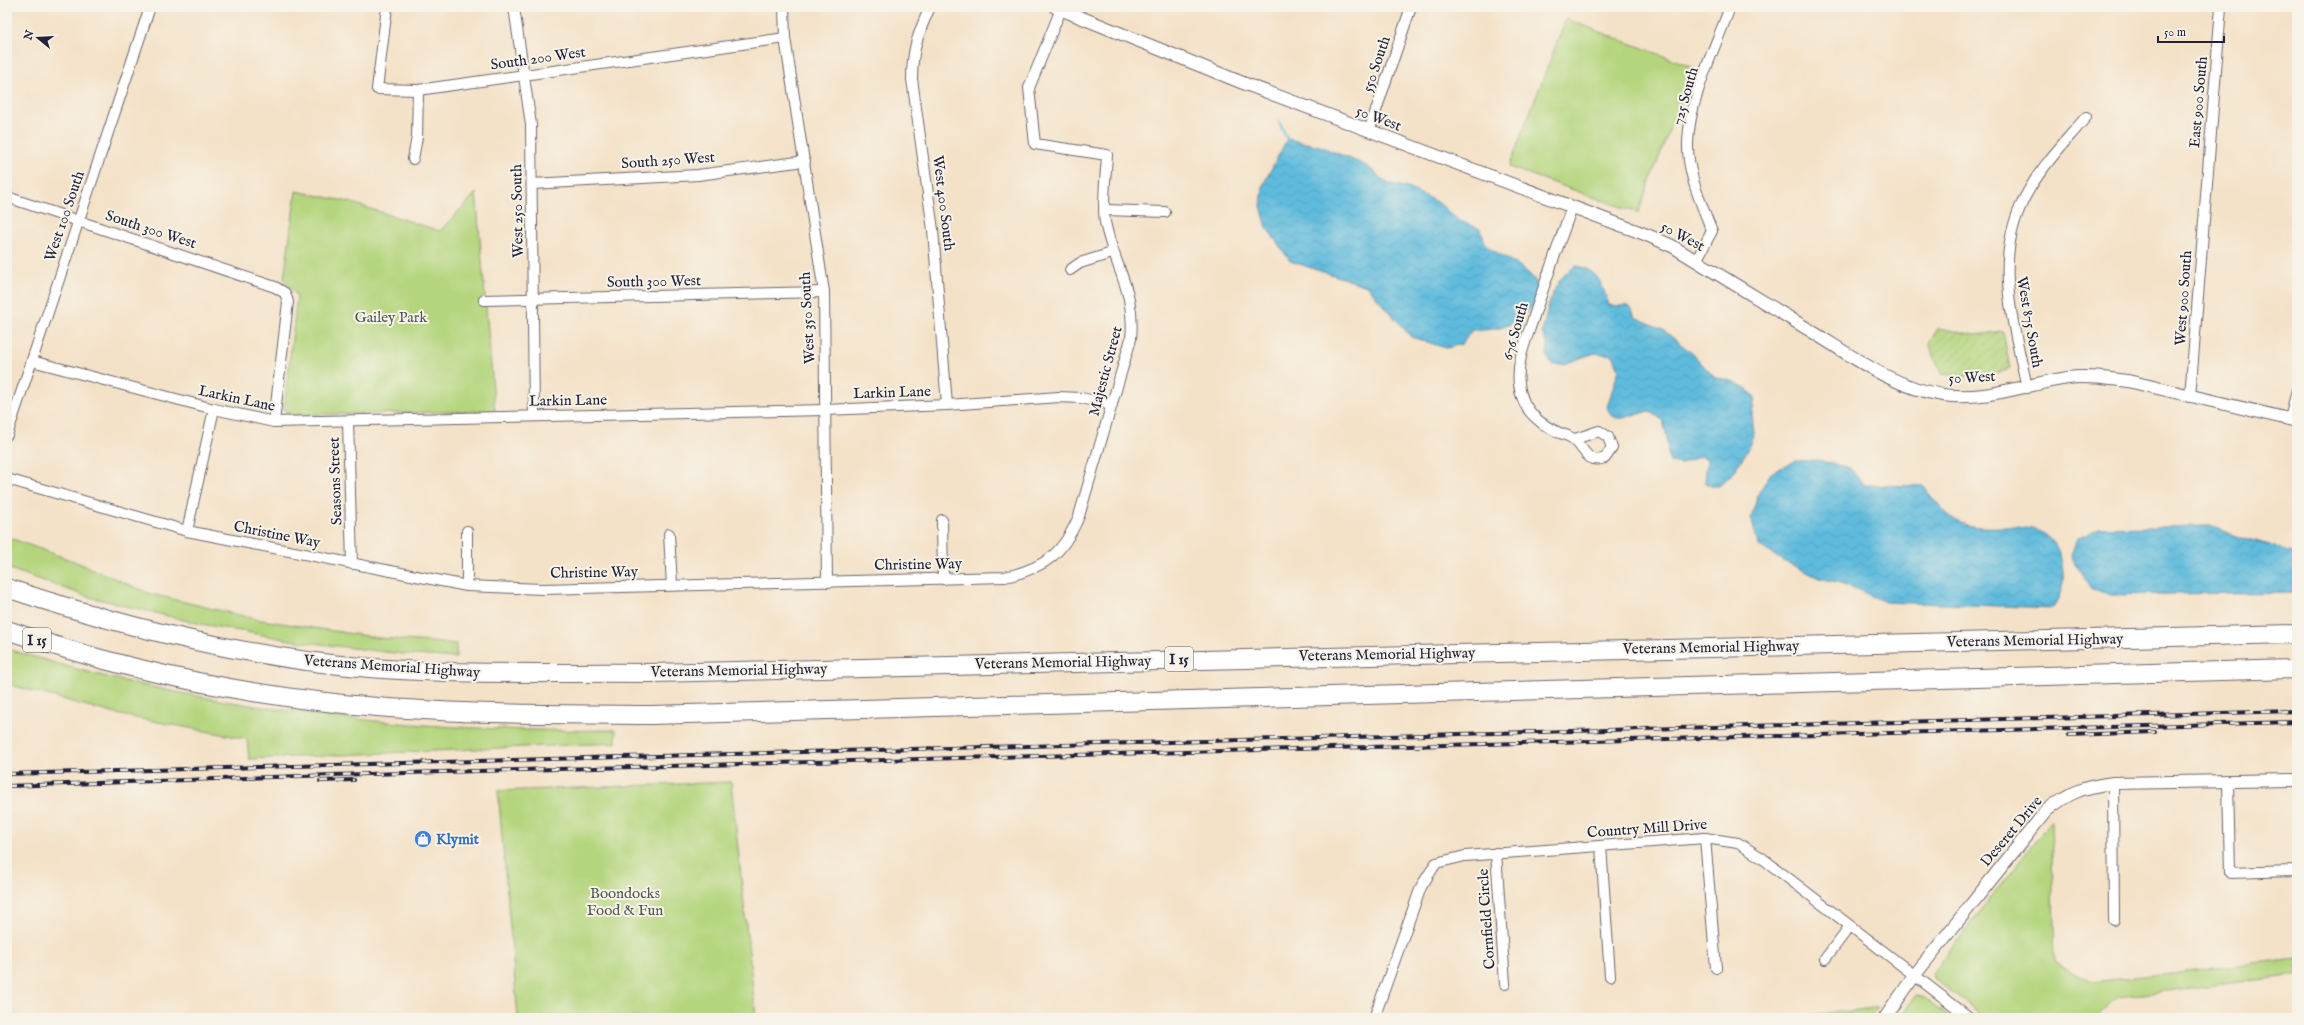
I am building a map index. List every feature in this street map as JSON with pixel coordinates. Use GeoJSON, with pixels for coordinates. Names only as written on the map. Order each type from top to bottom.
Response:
{"type":"FeatureCollection","features":[{"type":"Feature","properties":{"kind":"highway"},"geometry":{"type":"LineString","coordinates":[[7,580],[66,608]]}},
{"type":"Feature","properties":{"kind":"highway","name":"Veterans Memorial Highway"},"geometry":{"type":"LineString","coordinates":[[7,588],[66,608],[183,639],[307,661],[440,672],[652,672],[2297,634]]}},
{"type":"Feature","properties":{"kind":"highway","name":"I 15"},"geometry":{"type":"LineString","coordinates":[[7,630],[67,651],[182,678],[307,700],[440,711],[651,715],[2297,669]]}},
{"type":"Feature","properties":{"kind":"highway"},"geometry":{"type":"LineString","coordinates":[[7,635],[67,651]]}},
{"type":"Feature","properties":{"kind":"street","name":"West 100 South"},"geometry":{"type":"LineString","coordinates":[[7,435],[150,7]]}},
{"type":"Feature","properties":{"kind":"street","name":"South 200 West"},"geometry":{"type":"LineString","coordinates":[[387,7],[377,89],[418,90],[785,38]]}},
{"type":"Feature","properties":{"kind":"street","name":"West 250 South"},"geometry":{"type":"LineString","coordinates":[[514,7],[531,125],[534,416]]}},
{"type":"Feature","properties":{"kind":"street","name":"West 350 South"},"geometry":{"type":"LineString","coordinates":[[784,7],[785,38],[824,292],[827,582]]}},
{"type":"Feature","properties":{"kind":"street","name":"West 400 South"},"geometry":{"type":"LineString","coordinates":[[930,7],[917,38],[912,57],[912,79],[933,230],[947,405]]}},
{"type":"Feature","properties":{"kind":"street","name":"550 South"},"geometry":{"type":"LineString","coordinates":[[1369,131],[1412,7]]}},
{"type":"Feature","properties":{"kind":"street","name":"725 South"},"geometry":{"type":"LineString","coordinates":[[1696,261],[1712,231],[1697,193],[1690,163],[1688,144],[1690,123],[1696,101],[1730,7]]}},
{"type":"Feature","properties":{"kind":"street","name":"East 900 South"},"geometry":{"type":"LineString","coordinates":[[2205,200],[2221,7]]}},
{"type":"Feature","properties":{"kind":"street","name":"50 West"},"geometry":{"type":"LineString","coordinates":[[1058,8],[1369,131],[1647,235],[1672,246],[1868,367],[1905,385],[1943,395],[1975,396],[2027,388],[2069,378],[2100,378],[2128,382],[2294,420]]}},
{"type":"Feature","properties":{"kind":"street","name":"Majestic Street"},"geometry":{"type":"LineString","coordinates":[[1058,8],[1029,88],[1035,144],[1107,155],[1105,220],[1112,253],[1126,283],[1133,320],[1131,339],[1104,432]]}},
{"type":"Feature","properties":{"kind":"street"},"geometry":{"type":"LineString","coordinates":[[412,159],[416,137],[418,90]]}},
{"type":"Feature","properties":{"kind":"street","name":"West 875 South"},"geometry":{"type":"LineString","coordinates":[[2027,388],[2007,296],[2006,277],[2009,242],[2018,212],[2029,188],[2040,172],[2086,116]]}},
{"type":"Feature","properties":{"kind":"street","name":"South 250 West"},"geometry":{"type":"LineString","coordinates":[[532,184],[698,175],[805,161]]}},
{"type":"Feature","properties":{"kind":"street","name":"South 300 West"},"geometry":{"type":"LineString","coordinates":[[7,197],[275,287],[284,293],[288,302],[274,422]]}},
{"type":"Feature","properties":{"kind":"street","name":"West 900 South"},"geometry":{"type":"LineString","coordinates":[[2190,397],[2205,200]]}},
{"type":"Feature","properties":{"kind":"street","name":"676 South"},"geometry":{"type":"LineString","coordinates":[[1572,207],[1540,298],[1518,368],[1521,392],[1528,408],[1540,422],[1549,429],[1576,439]]}},
{"type":"Feature","properties":{"kind":"street"},"geometry":{"type":"LineString","coordinates":[[1105,210],[1165,212]]}},
{"type":"Feature","properties":{"kind":"street"},"geometry":{"type":"LineString","coordinates":[[1070,270],[1080,263],[1112,253]]}},
{"type":"Feature","properties":{"kind":"street","name":"South 300 West"},"geometry":{"type":"LineString","coordinates":[[484,300],[824,292]]}},
{"type":"Feature","properties":{"kind":"street","name":"Larkin Lane"},"geometry":{"type":"LineString","coordinates":[[32,361],[214,409],[274,422],[825,410],[947,405],[1059,397],[1082,398],[1112,405]]}},
{"type":"Feature","properties":{"kind":"street"},"geometry":{"type":"LineString","coordinates":[[2294,420],[2297,390]]}},
{"type":"Feature","properties":{"kind":"street"},"geometry":{"type":"LineString","coordinates":[[187,531],[214,409]]}},
{"type":"Feature","properties":{"kind":"street","name":"Seasons Street"},"geometry":{"type":"LineString","coordinates":[[348,421],[352,564]]}},
{"type":"Feature","properties":{"kind":"street","name":"Christine Way"},"geometry":{"type":"LineString","coordinates":[[7,479],[187,531],[467,586],[543,589],[1005,577],[1024,573],[1042,565],[1057,554],[1070,537],[1079,516],[1104,432]]}},
{"type":"Feature","properties":{"kind":"street"},"geometry":{"type":"LineString","coordinates":[[942,520],[944,579]]}},
{"type":"Feature","properties":{"kind":"street"},"geometry":{"type":"LineString","coordinates":[[467,531],[467,586]]}},
{"type":"Feature","properties":{"kind":"street"},"geometry":{"type":"LineString","coordinates":[[669,534],[672,586]]}},
{"type":"Feature","properties":{"kind":"street","name":"Deseret Drive"},"geometry":{"type":"LineString","coordinates":[[1885,1018],[1914,976],[2046,811],[2064,796],[2086,787],[2113,784],[2297,780]]}},
{"type":"Feature","properties":{"kind":"street"},"geometry":{"type":"LineString","coordinates":[[2228,781],[2230,873],[2297,871]]}},
{"type":"Feature","properties":{"kind":"street"},"geometry":{"type":"LineString","coordinates":[[2113,784],[2114,920]]}},
{"type":"Feature","properties":{"kind":"street"},"geometry":{"type":"LineString","coordinates":[[1705,838],[1716,968]]}},
{"type":"Feature","properties":{"kind":"street","name":"Country Mill Drive"},"geometry":{"type":"LineString","coordinates":[[1374,1018],[1421,886],[1436,863],[1465,856],[1496,853],[1705,838],[1738,843],[1762,858],[1970,1018]]}},
{"type":"Feature","properties":{"kind":"street"},"geometry":{"type":"LineString","coordinates":[[1601,846],[1610,976]]}},
{"type":"Feature","properties":{"kind":"street","name":"Cornfield Circle"},"geometry":{"type":"LineString","coordinates":[[1496,853],[1505,984]]}},
{"type":"Feature","properties":{"kind":"street"},"geometry":{"type":"LineString","coordinates":[[1825,959],[1850,926]]}},
{"type":"Feature","properties":{"kind":"green space"},"geometry":{"type":"Polygon","coordinates":[[[1566,19],[1693,67],[1638,213],[1509,167],[1566,19]]]}},
{"type":"Feature","properties":{"kind":"green space","name":"Gailey Park"},"geometry":{"type":"Polygon","coordinates":[[[296,191],[349,202],[440,231],[476,193],[495,411],[296,415],[287,413],[284,409],[297,296],[284,279],[296,191]]]}},
{"type":"Feature","properties":{"kind":"green space"},"geometry":{"type":"Polygon","coordinates":[[[1938,328],[1976,335],[2003,331],[2010,369],[1993,374],[1976,376],[1942,374],[1929,344],[1938,328]]]}},
{"type":"Feature","properties":{"kind":"green space"},"geometry":{"type":"Polygon","coordinates":[[[7,537],[76,562],[151,594],[255,619],[379,638],[456,644],[456,658],[402,654],[296,641],[201,624],[89,597],[7,568],[7,537]]]}},
{"type":"Feature","properties":{"kind":"green space"},"geometry":{"type":"Polygon","coordinates":[[[7,649],[117,679],[253,706],[373,721],[434,726],[495,729],[616,730],[616,743],[249,759],[247,739],[116,714],[7,684],[7,649]]]}},
{"type":"Feature","properties":{"kind":"green space","name":"Boondocks Food & Fun"},"geometry":{"type":"Polygon","coordinates":[[[731,782],[756,1018],[518,1018],[498,791],[731,782]]]}},
{"type":"Feature","properties":{"kind":"green space"},"geometry":{"type":"Polygon","coordinates":[[[2051,821],[2055,963],[2092,982],[2297,958],[2297,975],[2117,997],[2096,1018],[1986,1018],[1934,978],[1933,972],[2051,821]]]}},
{"type":"Feature","properties":{"kind":"green space"},"geometry":{"type":"Polygon","coordinates":[[[1916,995],[1921,996],[1949,1018],[1900,1018],[1916,995]]]}},
{"type":"Feature","properties":{"kind":"green space"},"geometry":{"type":"Polygon","coordinates":[[[1878,1008],[1869,1018],[1795,1018],[1878,1008]]]}},
{"type":"Feature","properties":{"kind":"water"},"geometry":{"type":"Polygon","coordinates":[[[1287,139],[1320,146],[1367,166],[1387,183],[1408,188],[1425,196],[1440,204],[1458,220],[1480,229],[1488,246],[1517,264],[1535,280],[1538,289],[1537,299],[1528,311],[1515,322],[1496,329],[1472,330],[1462,344],[1446,348],[1411,337],[1367,286],[1290,261],[1267,228],[1261,206],[1263,185],[1287,139]]]}},
{"type":"Feature","properties":{"kind":"water"},"geometry":{"type":"Polygon","coordinates":[[[1577,266],[1591,271],[1595,275],[1599,280],[1609,305],[1616,307],[1625,305],[1631,308],[1635,317],[1662,329],[1693,354],[1715,378],[1737,383],[1755,397],[1752,415],[1754,432],[1748,450],[1731,475],[1719,486],[1711,486],[1705,482],[1707,459],[1701,456],[1681,464],[1670,462],[1665,427],[1663,421],[1657,416],[1644,412],[1623,418],[1616,418],[1611,415],[1607,407],[1619,369],[1613,355],[1595,353],[1564,364],[1553,365],[1547,357],[1548,347],[1542,333],[1549,304],[1552,295],[1562,278],[1577,266]]]}},
{"type":"Feature","properties":{"kind":"water"},"geometry":{"type":"Polygon","coordinates":[[[1818,460],[1850,468],[1864,485],[1924,486],[1946,513],[1955,520],[1968,525],[1983,527],[2015,527],[2043,533],[2054,543],[2063,567],[2063,585],[2053,608],[1885,602],[1845,584],[1819,578],[1782,560],[1758,545],[1751,517],[1759,492],[1771,473],[1794,461],[1818,460]]]}},
{"type":"Feature","properties":{"kind":"water"},"geometry":{"type":"Polygon","coordinates":[[[2210,526],[2241,538],[2297,553],[2297,592],[2108,595],[2091,589],[2071,555],[2077,539],[2099,528],[2210,526]]]}},
{"type":"Feature","properties":{"kind":"waterway"},"geometry":{"type":"LineString","coordinates":[[1279,122],[1287,139]]}},
{"type":"Feature","properties":{"kind":"railway"},"geometry":{"type":"LineString","coordinates":[[7,774],[2297,711]]}},
{"type":"Feature","properties":{"kind":"railway"},"geometry":{"type":"LineString","coordinates":[[7,786],[332,775],[2297,722]]}},
{"type":"Feature","properties":{"kind":"railway"},"geometry":{"type":"LineString","coordinates":[[2069,735],[2155,732]]}},
{"type":"Feature","properties":{"kind":"railway"},"geometry":{"type":"LineString","coordinates":[[320,781],[354,780]]}},
{"type":"Feature","properties":{"kind":"place","name":"Klymit"},"geometry":{"type":"Point","coordinates":[423,839]}}]}
